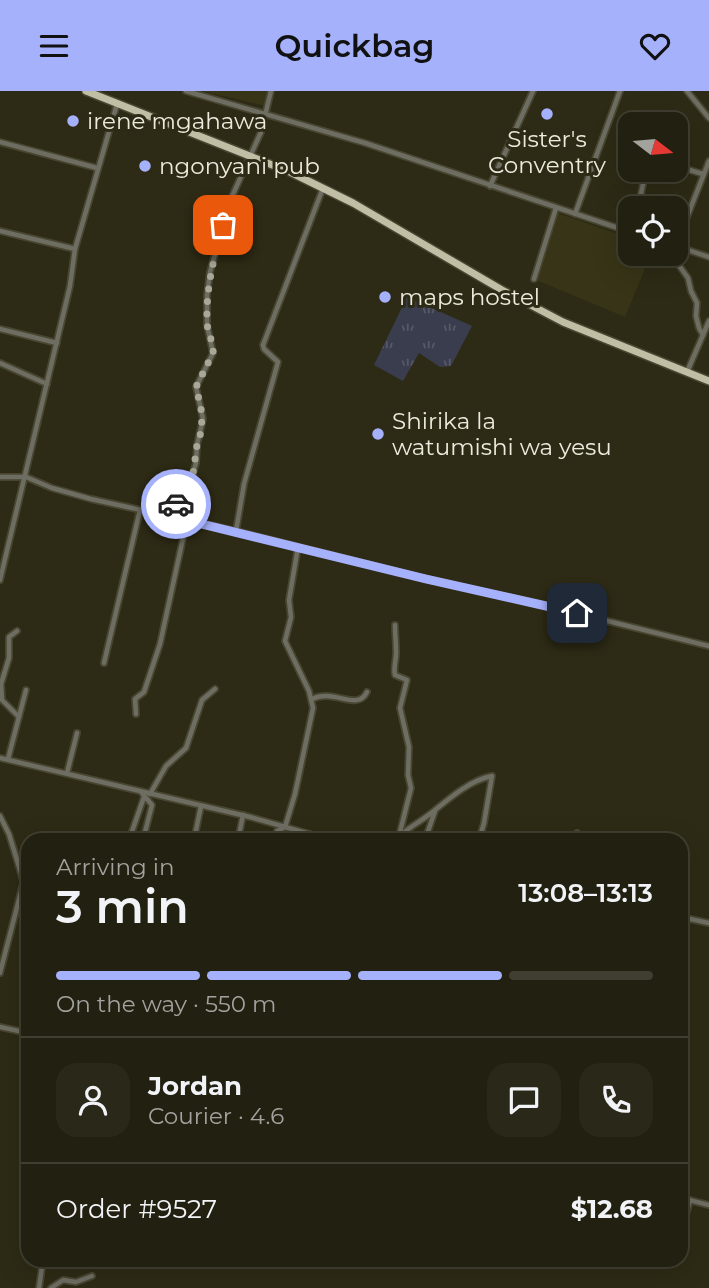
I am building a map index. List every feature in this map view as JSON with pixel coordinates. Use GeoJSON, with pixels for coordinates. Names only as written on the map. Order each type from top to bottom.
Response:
{"type":"FeatureCollection","features":[{"type":"Feature","properties":{"kind":"highway"},"geometry":{"type":"LineString","coordinates":[[86,91],[97,93],[117,104],[250,155],[323,188],[543,312],[709,381]]}},
{"type":"Feature","properties":{"kind":"street"},"geometry":{"type":"LineString","coordinates":[[186,91],[365,143],[618,228]]}},
{"type":"Feature","properties":{"kind":"street"},"geometry":{"type":"LineString","coordinates":[[169,516],[177,495],[192,477],[196,463],[203,419],[196,387],[212,358],[214,347],[207,325],[210,272],[230,201],[261,132],[271,91]]}},
{"type":"Feature","properties":{"kind":"street"},"geometry":{"type":"LineString","coordinates":[[491,186],[533,91]]}},
{"type":"Feature","properties":{"kind":"street"},"geometry":{"type":"LineString","coordinates":[[575,214],[620,91]]}},
{"type":"Feature","properties":{"kind":"street"},"geometry":{"type":"LineString","coordinates":[[687,91],[709,118]]}},
{"type":"Feature","properties":{"kind":"street"},"geometry":{"type":"LineString","coordinates":[[0,580],[70,286],[75,249],[117,104]]}},
{"type":"Feature","properties":{"kind":"street"},"geometry":{"type":"LineString","coordinates":[[0,142],[97,168]]}},
{"type":"Feature","properties":{"kind":"street"},"geometry":{"type":"LineString","coordinates":[[688,214],[709,161]]}},
{"type":"Feature","properties":{"kind":"street"},"geometry":{"type":"LineString","coordinates":[[688,170],[703,174]]}},
{"type":"Feature","properties":{"kind":"street"},"geometry":{"type":"LineString","coordinates":[[236,531],[244,484],[278,362],[264,349],[264,342],[323,188]]}},
{"type":"Feature","properties":{"kind":"street"},"geometry":{"type":"LineString","coordinates":[[534,279],[556,208]]}},
{"type":"Feature","properties":{"kind":"street"},"geometry":{"type":"LineString","coordinates":[[0,230],[75,249]]}},
{"type":"Feature","properties":{"kind":"street"},"geometry":{"type":"LineString","coordinates":[[688,250],[709,257]]}},
{"type":"Feature","properties":{"kind":"street"},"geometry":{"type":"LineString","coordinates":[[680,266],[688,278],[697,303],[696,316],[703,335]]}},
{"type":"Feature","properties":{"kind":"street"},"geometry":{"type":"LineString","coordinates":[[687,372],[709,321]]}},
{"type":"Feature","properties":{"kind":"street"},"geometry":{"type":"LineString","coordinates":[[0,328],[57,343]]}},
{"type":"Feature","properties":{"kind":"street"},"geometry":{"type":"LineString","coordinates":[[0,363],[47,384]]}},
{"type":"Feature","properties":{"kind":"street"},"geometry":{"type":"LineString","coordinates":[[0,477],[26,477],[72,494],[709,646]]}},
{"type":"Feature","properties":{"kind":"street"},"geometry":{"type":"LineString","coordinates":[[104,663],[140,509]]}},
{"type":"Feature","properties":{"kind":"street"},"geometry":{"type":"LineString","coordinates":[[136,714],[135,699],[144,692],[160,644],[187,520]]}},
{"type":"Feature","properties":{"kind":"street"},"geometry":{"type":"LineString","coordinates":[[277,833],[285,827],[295,795],[311,720],[312,699],[285,641],[291,617],[289,600],[298,547]]}},
{"type":"Feature","properties":{"kind":"street"},"geometry":{"type":"LineString","coordinates":[[396,625],[394,670],[395,675],[407,680],[400,708],[411,758],[408,775],[411,788],[400,833]]}},
{"type":"Feature","properties":{"kind":"street"},"geometry":{"type":"LineString","coordinates":[[17,631],[9,638],[9,658],[1,684],[2,700],[19,717]]}},
{"type":"Feature","properties":{"kind":"street"},"geometry":{"type":"LineString","coordinates":[[131,833],[145,794],[166,766],[186,748],[202,700],[215,689]]}},
{"type":"Feature","properties":{"kind":"street"},"geometry":{"type":"LineString","coordinates":[[8,759],[26,690]]}},
{"type":"Feature","properties":{"kind":"street"},"geometry":{"type":"LineString","coordinates":[[312,699],[325,694],[357,701],[364,698],[367,692]]}},
{"type":"Feature","properties":{"kind":"street"},"geometry":{"type":"LineString","coordinates":[[67,773],[77,733]]}},
{"type":"Feature","properties":{"kind":"street"},"geometry":{"type":"LineString","coordinates":[[0,758],[243,815],[306,833]]}},
{"type":"Feature","properties":{"kind":"street"},"geometry":{"type":"LineString","coordinates":[[404,833],[412,824],[435,811],[475,781],[492,776],[481,833]]}},
{"type":"Feature","properties":{"kind":"street"},"geometry":{"type":"LineString","coordinates":[[145,794],[152,805],[145,833]]}},
{"type":"Feature","properties":{"kind":"street"},"geometry":{"type":"LineString","coordinates":[[195,833],[201,806]]}},
{"type":"Feature","properties":{"kind":"street"},"geometry":{"type":"LineString","coordinates":[[427,833],[435,811]]}},
{"type":"Feature","properties":{"kind":"street"},"geometry":{"type":"LineString","coordinates":[[239,833],[243,815]]}},
{"type":"Feature","properties":{"kind":"street"},"geometry":{"type":"LineString","coordinates":[[0,816],[9,834],[21,877]]}},
{"type":"Feature","properties":{"kind":"street"},"geometry":{"type":"LineString","coordinates":[[0,973],[21,891]]}},
{"type":"Feature","properties":{"kind":"street"},"geometry":{"type":"LineString","coordinates":[[688,918],[709,923]]}},
{"type":"Feature","properties":{"kind":"street"},"geometry":{"type":"LineString","coordinates":[[0,941],[7,941]]}},
{"type":"Feature","properties":{"kind":"street"},"geometry":{"type":"LineString","coordinates":[[0,1027],[21,1032]]}},
{"type":"Feature","properties":{"kind":"street"},"geometry":{"type":"LineString","coordinates":[[688,1208],[690,1200],[709,1205]]}},
{"type":"Feature","properties":{"kind":"street"},"geometry":{"type":"LineString","coordinates":[[39,1288],[42,1267]]}},
{"type":"Feature","properties":{"kind":"street"},"geometry":{"type":"LineString","coordinates":[[51,1288],[63,1280],[76,1282],[92,1276]]}},
{"type":"Feature","properties":{"kind":"shaded area"},"geometry":{"type":"Polygon","coordinates":[[[202,91],[269,91],[266,106],[202,91]]]}},
{"type":"Feature","properties":{"kind":"shaded area"},"geometry":{"type":"Polygon","coordinates":[[[557,213],[618,234],[618,266],[646,266],[625,317],[536,280],[557,213]]]}},
{"type":"Feature","properties":{"kind":"green space"},"geometry":{"type":"Polygon","coordinates":[[[407,297],[472,326],[451,366],[440,367],[419,353],[403,381],[374,365],[407,297]]]}},
{"type":"Feature","properties":{"kind":"way so far"},"geometry":{"type":"LineString","coordinates":[[176,504],[179,491],[193,474],[202,429],[203,419],[196,387],[212,358],[214,347],[207,325],[207,295],[210,272],[223,225]]}},
{"type":"Feature","properties":{"kind":"place","name":"Sister's Conventry"},"geometry":{"type":"Point","coordinates":[547,114]}},
{"type":"Feature","properties":{"kind":"place","name":"irene mgahawa"},"geometry":{"type":"Point","coordinates":[73,121]}},
{"type":"Feature","properties":{"kind":"place","name":"ngonyani pub"},"geometry":{"type":"Point","coordinates":[145,166]}},
{"type":"Feature","properties":{"kind":"place","name":"maps hostel"},"geometry":{"type":"Point","coordinates":[385,297]}},
{"type":"Feature","properties":{"kind":"place","name":"Shirika la watumishi wa yesu"},"geometry":{"type":"Point","coordinates":[378,434]}},
{"type":"Feature","properties":{"kind":"route"},"geometry":{"type":"LineString","coordinates":[[176,504],[169,516],[577,613]]}}]}
